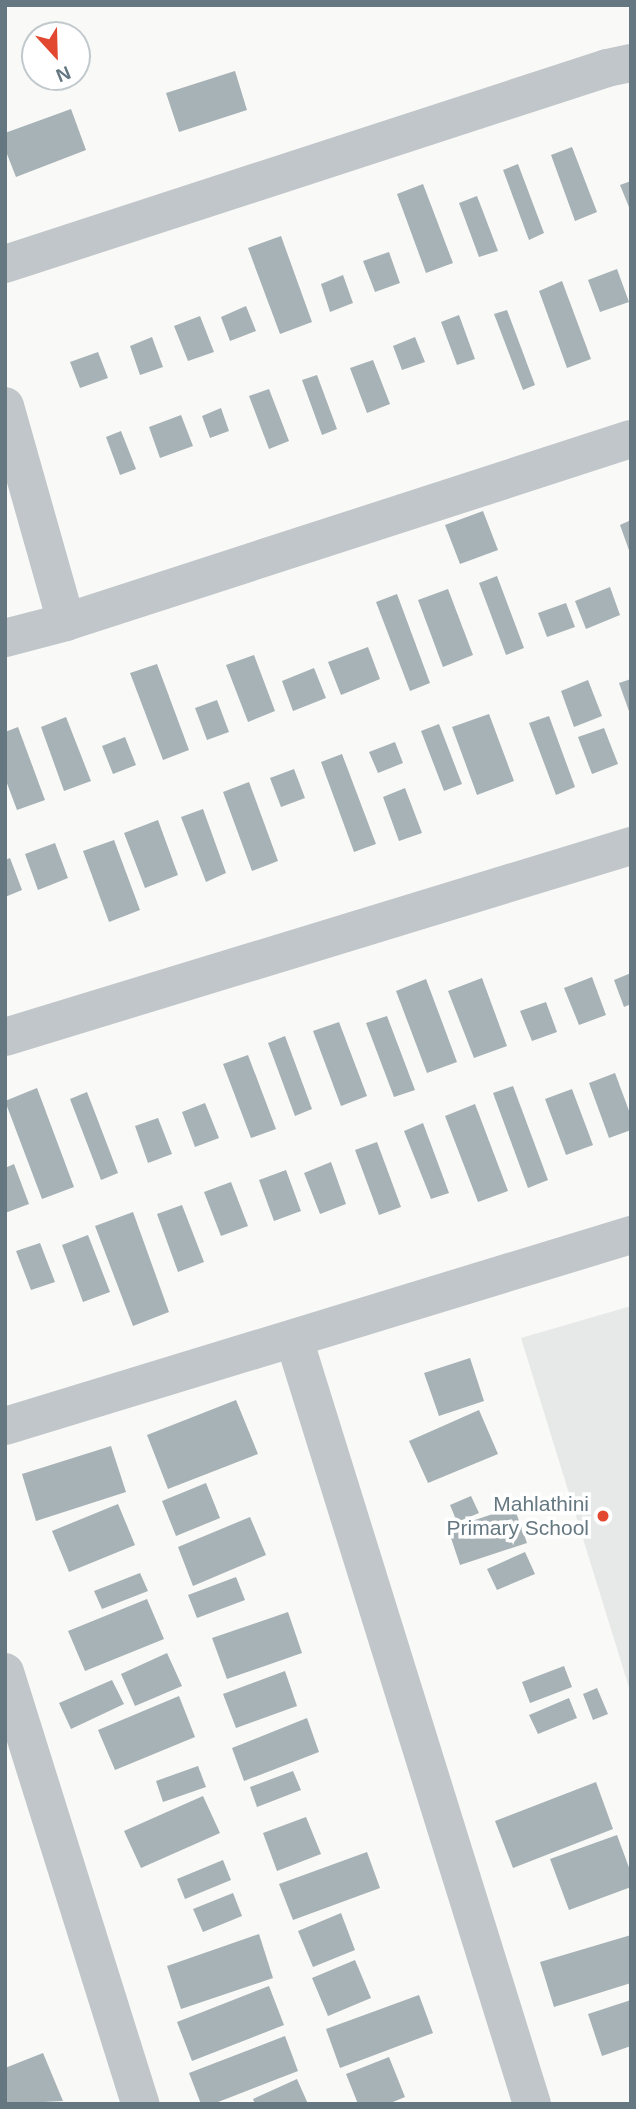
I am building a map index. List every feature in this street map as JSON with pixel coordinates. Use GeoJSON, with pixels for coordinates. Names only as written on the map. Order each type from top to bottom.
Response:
{"type":"FeatureCollection","features":[{"type":"Feature","properties":{"kind":"street"},"geometry":{"type":"LineString","coordinates":[[5,264],[607,68],[631,63]]}},
{"type":"Feature","properties":{"kind":"street"},"geometry":{"type":"LineString","coordinates":[[5,406],[66,622]]}},
{"type":"Feature","properties":{"kind":"street"},"geometry":{"type":"LineString","coordinates":[[5,638],[66,622],[631,439]]}},
{"type":"Feature","properties":{"kind":"street"},"geometry":{"type":"LineString","coordinates":[[5,1037],[631,846]]}},
{"type":"Feature","properties":{"kind":"street"},"geometry":{"type":"LineString","coordinates":[[5,1426],[631,1235]]}},
{"type":"Feature","properties":{"kind":"street"},"geometry":{"type":"LineString","coordinates":[[294,1339],[532,2104]]}},
{"type":"Feature","properties":{"kind":"street"},"geometry":{"type":"LineString","coordinates":[[5,1672],[140,2104]]}},
{"type":"Feature","properties":{"kind":"shaded area","name":"Mahlathini Primary School"},"geometry":{"type":"Polygon","coordinates":[[[631,1306],[631,1694],[521,1338],[631,1306]]]}},
{"type":"Feature","properties":{"kind":"building"},"geometry":{"type":"Polygon","coordinates":[[[235,71],[247,110],[179,132],[166,93],[235,71]]]}},
{"type":"Feature","properties":{"kind":"building"},"geometry":{"type":"Polygon","coordinates":[[[71,109],[86,150],[16,177],[5,149],[5,133],[71,109]]]}},
{"type":"Feature","properties":{"kind":"building"},"geometry":{"type":"Polygon","coordinates":[[[572,147],[597,212],[575,221],[551,155],[572,147]]]}},
{"type":"Feature","properties":{"kind":"building"},"geometry":{"type":"Polygon","coordinates":[[[518,164],[544,233],[529,240],[503,170],[518,164]]]}},
{"type":"Feature","properties":{"kind":"building"},"geometry":{"type":"Polygon","coordinates":[[[631,181],[631,212],[620,185],[631,181]]]}},
{"type":"Feature","properties":{"kind":"building"},"geometry":{"type":"Polygon","coordinates":[[[423,184],[453,263],[426,273],[397,194],[423,184]]]}},
{"type":"Feature","properties":{"kind":"building"},"geometry":{"type":"Polygon","coordinates":[[[477,196],[498,251],[479,257],[459,203],[477,196]]]}},
{"type":"Feature","properties":{"kind":"building"},"geometry":{"type":"Polygon","coordinates":[[[281,236],[312,322],[280,334],[248,248],[281,236]]]}},
{"type":"Feature","properties":{"kind":"building"},"geometry":{"type":"Polygon","coordinates":[[[389,252],[400,283],[375,292],[363,261],[389,252]]]}},
{"type":"Feature","properties":{"kind":"building"},"geometry":{"type":"Polygon","coordinates":[[[617,269],[629,302],[600,312],[588,280],[617,269]]]}},
{"type":"Feature","properties":{"kind":"building"},"geometry":{"type":"Polygon","coordinates":[[[343,275],[353,303],[330,312],[321,284],[343,275]]]}},
{"type":"Feature","properties":{"kind":"building"},"geometry":{"type":"Polygon","coordinates":[[[562,281],[591,359],[567,368],[539,291],[562,281]]]}},
{"type":"Feature","properties":{"kind":"building"},"geometry":{"type":"Polygon","coordinates":[[[246,306],[256,331],[230,341],[221,317],[246,306]]]}},
{"type":"Feature","properties":{"kind":"building"},"geometry":{"type":"Polygon","coordinates":[[[507,310],[535,385],[523,390],[494,314],[507,310]]]}},
{"type":"Feature","properties":{"kind":"building"},"geometry":{"type":"Polygon","coordinates":[[[459,315],[475,359],[457,365],[441,322],[459,315]]]}},
{"type":"Feature","properties":{"kind":"building"},"geometry":{"type":"Polygon","coordinates":[[[200,316],[214,352],[188,361],[174,326],[200,316]]]}},
{"type":"Feature","properties":{"kind":"building"},"geometry":{"type":"Polygon","coordinates":[[[152,337],[163,367],[140,375],[130,346],[152,337]]]}},
{"type":"Feature","properties":{"kind":"building"},"geometry":{"type":"Polygon","coordinates":[[[415,337],[425,362],[402,370],[393,346],[415,337]]]}},
{"type":"Feature","properties":{"kind":"building"},"geometry":{"type":"Polygon","coordinates":[[[98,352],[108,378],[80,388],[70,362],[98,352]]]}},
{"type":"Feature","properties":{"kind":"building"},"geometry":{"type":"Polygon","coordinates":[[[373,360],[390,404],[367,413],[350,368],[373,360]]]}},
{"type":"Feature","properties":{"kind":"building"},"geometry":{"type":"Polygon","coordinates":[[[317,375],[337,429],[322,435],[302,380],[317,375]]]}},
{"type":"Feature","properties":{"kind":"building"},"geometry":{"type":"Polygon","coordinates":[[[269,389],[289,441],[269,449],[249,396],[269,389]]]}},
{"type":"Feature","properties":{"kind":"building"},"geometry":{"type":"Polygon","coordinates":[[[221,408],[229,431],[210,438],[202,416],[221,408]]]}},
{"type":"Feature","properties":{"kind":"building"},"geometry":{"type":"Polygon","coordinates":[[[181,415],[193,446],[160,458],[149,427],[181,415]]]}},
{"type":"Feature","properties":{"kind":"building"},"geometry":{"type":"Polygon","coordinates":[[[121,431],[136,469],[120,475],[106,437],[121,431]]]}},
{"type":"Feature","properties":{"kind":"building"},"geometry":{"type":"Polygon","coordinates":[[[483,511],[498,550],[460,564],[445,525],[483,511]]]}},
{"type":"Feature","properties":{"kind":"building"},"geometry":{"type":"Polygon","coordinates":[[[631,520],[631,553],[630,553],[620,525],[631,520]]]}},
{"type":"Feature","properties":{"kind":"building"},"geometry":{"type":"Polygon","coordinates":[[[497,576],[524,648],[506,655],[479,583],[497,576]]]}},
{"type":"Feature","properties":{"kind":"building"},"geometry":{"type":"Polygon","coordinates":[[[610,587],[620,615],[586,629],[575,601],[610,587]]]}},
{"type":"Feature","properties":{"kind":"building"},"geometry":{"type":"Polygon","coordinates":[[[448,589],[473,655],[443,667],[418,600],[448,589]]]}},
{"type":"Feature","properties":{"kind":"building"},"geometry":{"type":"Polygon","coordinates":[[[397,594],[430,683],[410,691],[376,602],[397,594]]]}},
{"type":"Feature","properties":{"kind":"building"},"geometry":{"type":"Polygon","coordinates":[[[566,603],[575,627],[547,637],[538,613],[566,603]]]}},
{"type":"Feature","properties":{"kind":"building"},"geometry":{"type":"Polygon","coordinates":[[[368,647],[380,679],[341,695],[328,662],[368,647]]]}},
{"type":"Feature","properties":{"kind":"building"},"geometry":{"type":"Polygon","coordinates":[[[254,655],[275,711],[248,722],[226,665],[254,655]]]}},
{"type":"Feature","properties":{"kind":"building"},"geometry":{"type":"Polygon","coordinates":[[[157,664],[189,750],[163,760],[130,673],[157,664]]]}},
{"type":"Feature","properties":{"kind":"building"},"geometry":{"type":"Polygon","coordinates":[[[314,668],[326,698],[293,711],[282,681],[314,668]]]}},
{"type":"Feature","properties":{"kind":"building"},"geometry":{"type":"Polygon","coordinates":[[[631,679],[631,714],[630,714],[619,683],[631,679]]]}},
{"type":"Feature","properties":{"kind":"building"},"geometry":{"type":"Polygon","coordinates":[[[588,680],[602,716],[574,727],[561,691],[588,680]]]}},
{"type":"Feature","properties":{"kind":"building"},"geometry":{"type":"Polygon","coordinates":[[[217,700],[229,732],[207,740],[195,708],[217,700]]]}},
{"type":"Feature","properties":{"kind":"building"},"geometry":{"type":"Polygon","coordinates":[[[489,714],[514,781],[477,795],[452,727],[489,714]]]}},
{"type":"Feature","properties":{"kind":"building"},"geometry":{"type":"Polygon","coordinates":[[[549,716],[575,787],[556,795],[529,723],[549,716]]]}},
{"type":"Feature","properties":{"kind":"building"},"geometry":{"type":"Polygon","coordinates":[[[66,717],[91,781],[64,791],[41,727],[66,717]]]}},
{"type":"Feature","properties":{"kind":"building"},"geometry":{"type":"Polygon","coordinates":[[[439,724],[462,784],[444,791],[421,731],[439,724]]]}},
{"type":"Feature","properties":{"kind":"building"},"geometry":{"type":"Polygon","coordinates":[[[18,727],[45,800],[17,810],[5,778],[5,732],[18,727]]]}},
{"type":"Feature","properties":{"kind":"building"},"geometry":{"type":"Polygon","coordinates":[[[604,728],[618,764],[592,774],[578,737],[604,728]]]}},
{"type":"Feature","properties":{"kind":"building"},"geometry":{"type":"Polygon","coordinates":[[[125,737],[136,765],[113,774],[102,746],[125,737]]]}},
{"type":"Feature","properties":{"kind":"building"},"geometry":{"type":"Polygon","coordinates":[[[395,742],[403,763],[378,773],[369,752],[395,742]]]}},
{"type":"Feature","properties":{"kind":"building"},"geometry":{"type":"Polygon","coordinates":[[[342,754],[376,844],[354,852],[321,762],[342,754]]]}},
{"type":"Feature","properties":{"kind":"building"},"geometry":{"type":"Polygon","coordinates":[[[294,769],[305,798],[281,807],[270,778],[294,769]]]}},
{"type":"Feature","properties":{"kind":"building"},"geometry":{"type":"Polygon","coordinates":[[[249,782],[278,861],[252,871],[223,792],[249,782]]]}},
{"type":"Feature","properties":{"kind":"building"},"geometry":{"type":"Polygon","coordinates":[[[405,788],[422,833],[399,841],[383,797],[405,788]]]}},
{"type":"Feature","properties":{"kind":"building"},"geometry":{"type":"Polygon","coordinates":[[[203,809],[226,873],[206,882],[181,817],[203,809]]]}},
{"type":"Feature","properties":{"kind":"building"},"geometry":{"type":"Polygon","coordinates":[[[158,820],[178,875],[145,888],[124,833],[158,820]]]}},
{"type":"Feature","properties":{"kind":"building"},"geometry":{"type":"Polygon","coordinates":[[[114,840],[140,910],[109,922],[83,851],[114,840]]]}},
{"type":"Feature","properties":{"kind":"building"},"geometry":{"type":"Polygon","coordinates":[[[55,843],[68,878],[38,890],[25,854],[55,843]]]}},
{"type":"Feature","properties":{"kind":"building"},"geometry":{"type":"Polygon","coordinates":[[[10,858],[22,890],[5,897],[5,860],[10,858]]]}},
{"type":"Feature","properties":{"kind":"building"},"geometry":{"type":"Polygon","coordinates":[[[631,973],[631,1004],[624,1007],[614,980],[631,973]]]}},
{"type":"Feature","properties":{"kind":"building"},"geometry":{"type":"Polygon","coordinates":[[[592,977],[606,1015],[579,1025],[564,988],[592,977]]]}},
{"type":"Feature","properties":{"kind":"building"},"geometry":{"type":"Polygon","coordinates":[[[482,978],[507,1046],[474,1058],[448,991],[482,978]]]}},
{"type":"Feature","properties":{"kind":"building"},"geometry":{"type":"Polygon","coordinates":[[[426,979],[457,1062],[427,1073],[396,991],[426,979]]]}},
{"type":"Feature","properties":{"kind":"building"},"geometry":{"type":"Polygon","coordinates":[[[546,1002],[557,1032],[532,1041],[520,1011],[546,1002]]]}},
{"type":"Feature","properties":{"kind":"building"},"geometry":{"type":"Polygon","coordinates":[[[387,1016],[415,1090],[394,1097],[366,1023],[387,1016]]]}},
{"type":"Feature","properties":{"kind":"building"},"geometry":{"type":"Polygon","coordinates":[[[339,1022],[367,1096],[341,1106],[313,1031],[339,1022]]]}},
{"type":"Feature","properties":{"kind":"building"},"geometry":{"type":"Polygon","coordinates":[[[285,1036],[312,1109],[295,1116],[268,1043],[285,1036]]]}},
{"type":"Feature","properties":{"kind":"building"},"geometry":{"type":"Polygon","coordinates":[[[248,1055],[276,1129],[251,1138],[223,1064],[248,1055]]]}},
{"type":"Feature","properties":{"kind":"building"},"geometry":{"type":"Polygon","coordinates":[[[615,1073],[631,1116],[631,1130],[609,1138],[589,1083],[615,1073]]]}},
{"type":"Feature","properties":{"kind":"building"},"geometry":{"type":"Polygon","coordinates":[[[513,1086],[548,1180],[528,1188],[493,1093],[513,1086]]]}},
{"type":"Feature","properties":{"kind":"building"},"geometry":{"type":"Polygon","coordinates":[[[37,1088],[74,1187],[42,1199],[5,1101],[37,1088]]]}},
{"type":"Feature","properties":{"kind":"building"},"geometry":{"type":"Polygon","coordinates":[[[572,1089],[593,1145],[566,1155],[545,1099],[572,1089]]]}},
{"type":"Feature","properties":{"kind":"building"},"geometry":{"type":"Polygon","coordinates":[[[87,1092],[118,1173],[101,1180],[70,1099],[87,1092]]]}},
{"type":"Feature","properties":{"kind":"building"},"geometry":{"type":"Polygon","coordinates":[[[205,1103],[219,1138],[195,1147],[182,1112],[205,1103]]]}},
{"type":"Feature","properties":{"kind":"building"},"geometry":{"type":"Polygon","coordinates":[[[475,1104],[508,1191],[478,1202],[445,1116],[475,1104]]]}},
{"type":"Feature","properties":{"kind":"building"},"geometry":{"type":"Polygon","coordinates":[[[158,1118],[172,1154],[148,1163],[135,1126],[158,1118]]]}},
{"type":"Feature","properties":{"kind":"building"},"geometry":{"type":"Polygon","coordinates":[[[423,1123],[449,1193],[431,1199],[404,1131],[423,1123]]]}},
{"type":"Feature","properties":{"kind":"building"},"geometry":{"type":"Polygon","coordinates":[[[377,1142],[401,1207],[379,1215],[355,1150],[377,1142]]]}},
{"type":"Feature","properties":{"kind":"building"},"geometry":{"type":"Polygon","coordinates":[[[331,1162],[346,1204],[320,1214],[304,1173],[331,1162]]]}},
{"type":"Feature","properties":{"kind":"building"},"geometry":{"type":"Polygon","coordinates":[[[14,1164],[29,1204],[5,1213],[5,1168],[14,1164]]]}},
{"type":"Feature","properties":{"kind":"building"},"geometry":{"type":"Polygon","coordinates":[[[286,1170],[301,1211],[274,1221],[259,1180],[286,1170]]]}},
{"type":"Feature","properties":{"kind":"building"},"geometry":{"type":"Polygon","coordinates":[[[231,1182],[248,1226],[221,1236],[204,1192],[231,1182]]]}},
{"type":"Feature","properties":{"kind":"building"},"geometry":{"type":"Polygon","coordinates":[[[182,1205],[204,1262],[178,1272],[157,1214],[182,1205]]]}},
{"type":"Feature","properties":{"kind":"building"},"geometry":{"type":"Polygon","coordinates":[[[133,1212],[169,1312],[133,1326],[95,1226],[133,1212]]]}},
{"type":"Feature","properties":{"kind":"building"},"geometry":{"type":"Polygon","coordinates":[[[88,1235],[110,1292],[83,1302],[62,1245],[88,1235]]]}},
{"type":"Feature","properties":{"kind":"building"},"geometry":{"type":"Polygon","coordinates":[[[40,1243],[55,1282],[31,1290],[16,1251],[40,1243]]]}},
{"type":"Feature","properties":{"kind":"building"},"geometry":{"type":"Polygon","coordinates":[[[470,1358],[484,1401],[439,1416],[424,1373],[470,1358]]]}},
{"type":"Feature","properties":{"kind":"building"},"geometry":{"type":"Polygon","coordinates":[[[236,1400],[258,1454],[168,1489],[147,1435],[236,1400]]]}},
{"type":"Feature","properties":{"kind":"building"},"geometry":{"type":"Polygon","coordinates":[[[479,1410],[498,1454],[428,1483],[409,1441],[479,1410]]]}},
{"type":"Feature","properties":{"kind":"building"},"geometry":{"type":"Polygon","coordinates":[[[111,1446],[126,1492],[36,1521],[22,1474],[111,1446]]]}},
{"type":"Feature","properties":{"kind":"building"},"geometry":{"type":"Polygon","coordinates":[[[206,1483],[220,1518],[176,1536],[162,1501],[206,1483]]]}},
{"type":"Feature","properties":{"kind":"building"},"geometry":{"type":"Polygon","coordinates":[[[471,1496],[479,1513],[457,1522],[450,1505],[471,1496]]]}},
{"type":"Feature","properties":{"kind":"building"},"geometry":{"type":"Polygon","coordinates":[[[118,1504],[135,1545],[69,1572],[52,1531],[118,1504]]]}},
{"type":"Feature","properties":{"kind":"building"},"geometry":{"type":"Polygon","coordinates":[[[514,1507],[527,1543],[460,1565],[448,1529],[514,1507]]]}},
{"type":"Feature","properties":{"kind":"building"},"geometry":{"type":"Polygon","coordinates":[[[250,1517],[266,1555],[193,1586],[178,1547],[250,1517]]]}},
{"type":"Feature","properties":{"kind":"building"},"geometry":{"type":"Polygon","coordinates":[[[525,1552],[535,1574],[497,1590],[487,1569],[525,1552]]]}},
{"type":"Feature","properties":{"kind":"building"},"geometry":{"type":"Polygon","coordinates":[[[140,1573],[148,1591],[102,1609],[94,1591],[140,1573]]]}},
{"type":"Feature","properties":{"kind":"building"},"geometry":{"type":"Polygon","coordinates":[[[236,1577],[245,1600],[197,1618],[188,1595],[236,1577]]]}},
{"type":"Feature","properties":{"kind":"building"},"geometry":{"type":"Polygon","coordinates":[[[147,1599],[164,1639],[85,1671],[68,1631],[147,1599]]]}},
{"type":"Feature","properties":{"kind":"building"},"geometry":{"type":"Polygon","coordinates":[[[288,1612],[302,1653],[227,1679],[212,1638],[288,1612]]]}},
{"type":"Feature","properties":{"kind":"building"},"geometry":{"type":"Polygon","coordinates":[[[167,1653],[182,1686],[135,1706],[121,1674],[167,1653]]]}},
{"type":"Feature","properties":{"kind":"building"},"geometry":{"type":"Polygon","coordinates":[[[564,1666],[572,1687],[530,1703],[522,1682],[564,1666]]]}},
{"type":"Feature","properties":{"kind":"building"},"geometry":{"type":"Polygon","coordinates":[[[285,1671],[297,1706],[236,1728],[223,1694],[285,1671]]]}},
{"type":"Feature","properties":{"kind":"building"},"geometry":{"type":"Polygon","coordinates":[[[112,1680],[124,1704],[71,1729],[59,1703],[112,1680]]]}},
{"type":"Feature","properties":{"kind":"building"},"geometry":{"type":"Polygon","coordinates":[[[597,1688],[608,1714],[593,1720],[583,1694],[597,1688]]]}},
{"type":"Feature","properties":{"kind":"building"},"geometry":{"type":"Polygon","coordinates":[[[179,1696],[195,1737],[115,1770],[98,1730],[179,1696]]]}},
{"type":"Feature","properties":{"kind":"building"},"geometry":{"type":"Polygon","coordinates":[[[569,1698],[577,1718],[538,1734],[529,1715],[569,1698]]]}},
{"type":"Feature","properties":{"kind":"building"},"geometry":{"type":"Polygon","coordinates":[[[307,1718],[319,1752],[244,1781],[232,1748],[307,1718]]]}},
{"type":"Feature","properties":{"kind":"building"},"geometry":{"type":"Polygon","coordinates":[[[198,1766],[206,1787],[163,1802],[156,1781],[198,1766]]]}},
{"type":"Feature","properties":{"kind":"building"},"geometry":{"type":"Polygon","coordinates":[[[293,1771],[301,1790],[257,1807],[250,1787],[293,1771]]]}},
{"type":"Feature","properties":{"kind":"building"},"geometry":{"type":"Polygon","coordinates":[[[596,1782],[613,1829],[513,1868],[495,1821],[596,1782]]]}},
{"type":"Feature","properties":{"kind":"building"},"geometry":{"type":"Polygon","coordinates":[[[203,1796],[220,1833],[141,1868],[124,1831],[203,1796]]]}},
{"type":"Feature","properties":{"kind":"building"},"geometry":{"type":"Polygon","coordinates":[[[306,1817],[321,1854],[277,1871],[263,1833],[306,1817]]]}},
{"type":"Feature","properties":{"kind":"building"},"geometry":{"type":"Polygon","coordinates":[[[617,1835],[631,1873],[631,1887],[569,1910],[550,1859],[617,1835]]]}},
{"type":"Feature","properties":{"kind":"building"},"geometry":{"type":"Polygon","coordinates":[[[367,1852],[380,1888],[293,1920],[279,1884],[367,1852]]]}},
{"type":"Feature","properties":{"kind":"building"},"geometry":{"type":"Polygon","coordinates":[[[223,1860],[231,1880],[185,1899],[177,1879],[223,1860]]]}},
{"type":"Feature","properties":{"kind":"building"},"geometry":{"type":"Polygon","coordinates":[[[233,1893],[242,1916],[203,1932],[193,1909],[233,1893]]]}},
{"type":"Feature","properties":{"kind":"building"},"geometry":{"type":"Polygon","coordinates":[[[341,1913],[355,1950],[313,1967],[298,1931],[341,1913]]]}},
{"type":"Feature","properties":{"kind":"building"},"geometry":{"type":"Polygon","coordinates":[[[259,1934],[273,1978],[181,2009],[167,1966],[259,1934]]]}},
{"type":"Feature","properties":{"kind":"building"},"geometry":{"type":"Polygon","coordinates":[[[631,1935],[631,1983],[554,2007],[540,1962],[631,1935]]]}},
{"type":"Feature","properties":{"kind":"building"},"geometry":{"type":"Polygon","coordinates":[[[355,1960],[371,1998],[328,2016],[312,1978],[355,1960]]]}},
{"type":"Feature","properties":{"kind":"building"},"geometry":{"type":"Polygon","coordinates":[[[269,1986],[284,2025],[192,2061],[177,2022],[269,1986]]]}},
{"type":"Feature","properties":{"kind":"building"},"geometry":{"type":"Polygon","coordinates":[[[419,1995],[433,2033],[340,2068],[326,2029],[419,1995]]]}},
{"type":"Feature","properties":{"kind":"building"},"geometry":{"type":"Polygon","coordinates":[[[631,2000],[631,2046],[602,2056],[588,2014],[631,2000]]]}},
{"type":"Feature","properties":{"kind":"building"},"geometry":{"type":"Polygon","coordinates":[[[285,2036],[298,2071],[213,2104],[201,2104],[189,2073],[285,2036]]]}},
{"type":"Feature","properties":{"kind":"building"},"geometry":{"type":"Polygon","coordinates":[[[43,2053],[63,2101],[5,2104],[5,2068],[43,2053]]]}},
{"type":"Feature","properties":{"kind":"building"},"geometry":{"type":"Polygon","coordinates":[[[389,2057],[405,2097],[388,2104],[358,2104],[346,2074],[389,2057]]]}},
{"type":"Feature","properties":{"kind":"building"},"geometry":{"type":"Polygon","coordinates":[[[297,2079],[308,2104],[255,2104],[253,2099],[297,2079]]]}},
{"type":"Feature","properties":{"kind":"place","name":"Mahlathini Primary School"},"geometry":{"type":"Point","coordinates":[603,1516]}}]}
